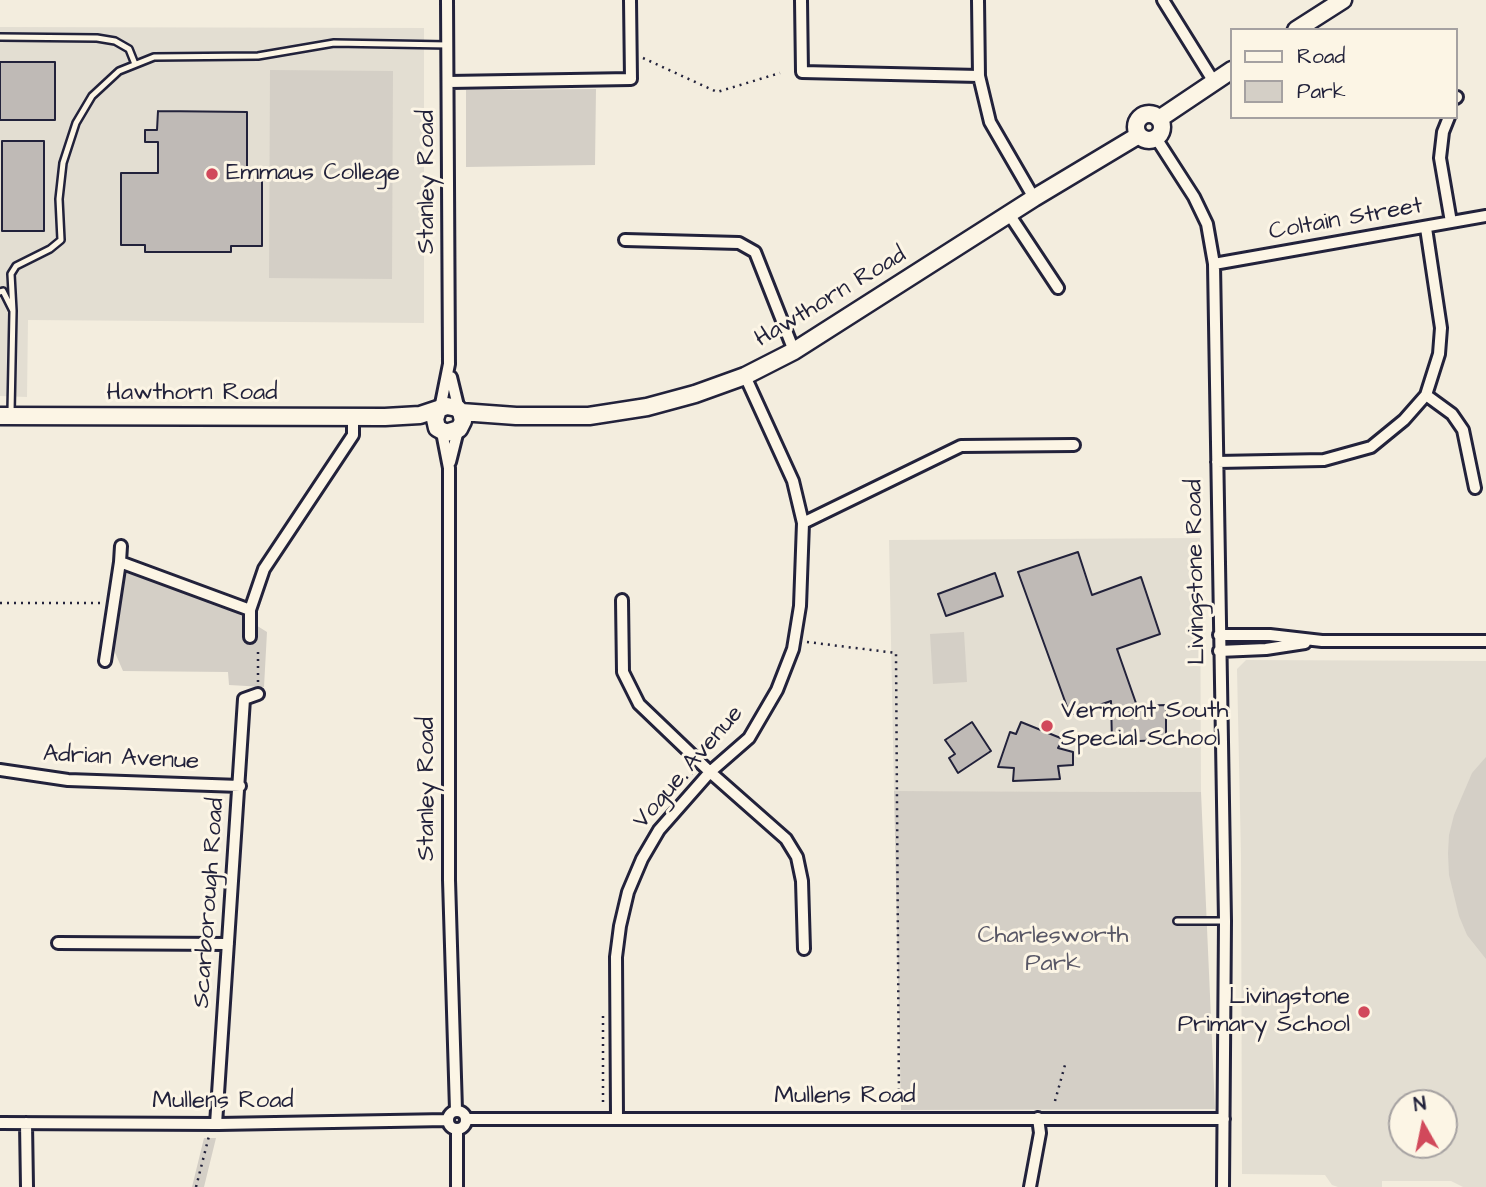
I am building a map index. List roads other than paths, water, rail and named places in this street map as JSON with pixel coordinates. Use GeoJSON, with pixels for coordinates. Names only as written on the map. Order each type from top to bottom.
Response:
{"type":"FeatureCollection","features":[{"type":"Feature","properties":{"kind":"main road"},"geometry":{"type":"LineString","coordinates":[[1299,28],[1343,0]]}},
{"type":"Feature","properties":{"kind":"main road"},"geometry":{"type":"LineString","coordinates":[[1159,119],[1230,71]]}},
{"type":"Feature","properties":{"kind":"main road"},"geometry":{"type":"LineString","coordinates":[[1152,115],[1159,119],[1162,127],[1156,138],[1145,140],[1139,135],[1136,127],[1143,116],[1152,115]]}},
{"type":"Feature","properties":{"kind":"main road","name":"Hawthorn Road"},"geometry":{"type":"LineString","coordinates":[[460,411],[516,416],[589,416],[635,409],[695,394],[745,376],[794,351],[1034,198],[1139,135]]}},
{"type":"Feature","properties":{"kind":"main road"},"geometry":{"type":"LineString","coordinates":[[452,406],[460,411],[463,421],[450,431],[435,419],[439,409],[452,406]]}},
{"type":"Feature","properties":{"kind":"main road","name":"Hawthorn Road"},"geometry":{"type":"LineString","coordinates":[[6,416],[385,417],[420,415],[439,409]]}},
{"type":"Feature","properties":{"kind":"main road","name":"Hawthorn Road"},"geometry":{"type":"LineString","coordinates":[[385,417],[450,431],[473,423],[516,416]]}},
{"type":"Feature","properties":{"kind":"street","name":"Stanley Road"},"geometry":{"type":"LineString","coordinates":[[439,409],[449,364],[447,0]]}},
{"type":"Feature","properties":{"kind":"street"},"geometry":{"type":"LineString","coordinates":[[449,82],[631,79],[630,0]]}},
{"type":"Feature","properties":{"kind":"street"},"geometry":{"type":"LineString","coordinates":[[801,0],[802,72],[979,76]]}},
{"type":"Feature","properties":{"kind":"street"},"geometry":{"type":"LineString","coordinates":[[978,0],[979,76],[990,122],[1034,198]]}},
{"type":"Feature","properties":{"kind":"street"},"geometry":{"type":"LineString","coordinates":[[1163,0],[1214,82]]}},
{"type":"Feature","properties":{"kind":"street"},"geometry":{"type":"LineString","coordinates":[[1448,119],[1443,132],[1440,158],[1451,222]]}},
{"type":"Feature","properties":{"kind":"street","name":"Livingstone Road"},"geometry":{"type":"LineString","coordinates":[[1156,138],[1194,197],[1207,224],[1213,264],[1225,921],[1223,1187]]}},
{"type":"Feature","properties":{"kind":"street"},"geometry":{"type":"LineString","coordinates":[[1010,214],[1058,288]]}},
{"type":"Feature","properties":{"kind":"street","name":"Coltain Street"},"geometry":{"type":"LineString","coordinates":[[1213,264],[1486,216]]}},
{"type":"Feature","properties":{"kind":"street"},"geometry":{"type":"LineString","coordinates":[[1217,462],[1324,460],[1371,447],[1404,420],[1426,395],[1439,354],[1441,328],[1426,228]]}},
{"type":"Feature","properties":{"kind":"street"},"geometry":{"type":"LineString","coordinates":[[625,240],[739,243],[755,252],[794,351]]}},
{"type":"Feature","properties":{"kind":"street","name":"Stanley Road"},"geometry":{"type":"LineString","coordinates":[[449,364],[460,411]]}},
{"type":"Feature","properties":{"kind":"street","name":"Vogue Avenue"},"geometry":{"type":"LineString","coordinates":[[617,1118],[616,957],[628,892],[642,859],[659,830],[710,772],[749,738],[777,690],[793,649],[800,606],[803,523],[793,481],[745,376]]}},
{"type":"Feature","properties":{"kind":"street"},"geometry":{"type":"LineString","coordinates":[[1426,395],[1452,414],[1463,430],[1475,488]]}},
{"type":"Feature","properties":{"kind":"street"},"geometry":{"type":"LineString","coordinates":[[250,637],[250,610],[264,569],[353,435],[353,417]]}},
{"type":"Feature","properties":{"kind":"street","name":"Stanley Road"},"geometry":{"type":"LineString","coordinates":[[450,431],[449,880],[456,1110]]}},
{"type":"Feature","properties":{"kind":"street","name":"Stanley Road"},"geometry":{"type":"LineString","coordinates":[[449,468],[450,431]]}},
{"type":"Feature","properties":{"kind":"street"},"geometry":{"type":"LineString","coordinates":[[803,523],[961,446],[1074,445]]}},
{"type":"Feature","properties":{"kind":"street"},"geometry":{"type":"LineString","coordinates":[[105,661],[121,546]]}},
{"type":"Feature","properties":{"kind":"street"},"geometry":{"type":"LineString","coordinates":[[120,562],[250,610]]}},
{"type":"Feature","properties":{"kind":"street"},"geometry":{"type":"LineString","coordinates":[[622,600],[623,672],[639,704],[786,839],[797,858],[802,881],[804,949]]}},
{"type":"Feature","properties":{"kind":"street"},"geometry":{"type":"LineString","coordinates":[[1219,635],[1270,635],[1322,641],[1486,641]]}},
{"type":"Feature","properties":{"kind":"street"},"geometry":{"type":"LineString","coordinates":[[1219,651],[1266,649],[1322,641]]}},
{"type":"Feature","properties":{"kind":"street","name":"Scarborough Road"},"geometry":{"type":"LineString","coordinates":[[216,1124],[244,699],[258,690]]}},
{"type":"Feature","properties":{"kind":"street","name":"Adrian Avenue"},"geometry":{"type":"LineString","coordinates":[[0,769],[68,780],[240,786]]}},
{"type":"Feature","properties":{"kind":"street"},"geometry":{"type":"LineString","coordinates":[[58,943],[228,944]]}},
{"type":"Feature","properties":{"kind":"street"},"geometry":{"type":"LineString","coordinates":[[456,1110],[463,1112],[466,1119],[464,1126],[457,1129],[450,1127],[447,1121],[449,1114],[456,1110]]}},
{"type":"Feature","properties":{"kind":"street"},"geometry":{"type":"LineString","coordinates":[[1030,1187],[1040,1133],[1038,1118]]}},
{"type":"Feature","properties":{"kind":"street","name":"Mullens Road"},"geometry":{"type":"LineString","coordinates":[[466,1119],[1224,1119]]}},
{"type":"Feature","properties":{"kind":"street","name":"Mullens Road"},"geometry":{"type":"LineString","coordinates":[[0,1123],[447,1121]]}},
{"type":"Feature","properties":{"kind":"street"},"geometry":{"type":"LineString","coordinates":[[26,1123],[27,1187]]}},
{"type":"Feature","properties":{"kind":"street"},"geometry":{"type":"LineString","coordinates":[[457,1129],[457,1187]]}},
{"type":"Feature","properties":{"kind":"lane"},"geometry":{"type":"LineString","coordinates":[[0,37],[97,38],[116,41],[129,49],[135,64]]}},
{"type":"Feature","properties":{"kind":"lane"},"geometry":{"type":"LineString","coordinates":[[6,416],[13,311],[11,274],[16,267],[50,250],[61,240],[59,199],[63,163],[76,123],[92,96],[119,71],[155,57],[258,56],[334,43],[448,45]]}},
{"type":"Feature","properties":{"kind":"lane"},"geometry":{"type":"LineString","coordinates":[[0,292],[3,291],[13,311]]}},
{"type":"Feature","properties":{"kind":"lane"},"geometry":{"type":"LineString","coordinates":[[1177,921],[1225,921]]}},
{"type":"Feature","properties":{"kind":"place","name":"Emmaus College"},"geometry":{"type":"Point","coordinates":[212,174]}},
{"type":"Feature","properties":{"kind":"place","name":"Vermont South Special School"},"geometry":{"type":"Point","coordinates":[1047,726]}},
{"type":"Feature","properties":{"kind":"place","name":"Livingstone Primary School"},"geometry":{"type":"Point","coordinates":[1364,1012]}},
{"type":"Feature","properties":{"kind":"park label","name":"Charlesworth Park"},"geometry":{"type":"Point","coordinates":[1053,951]}}]}
